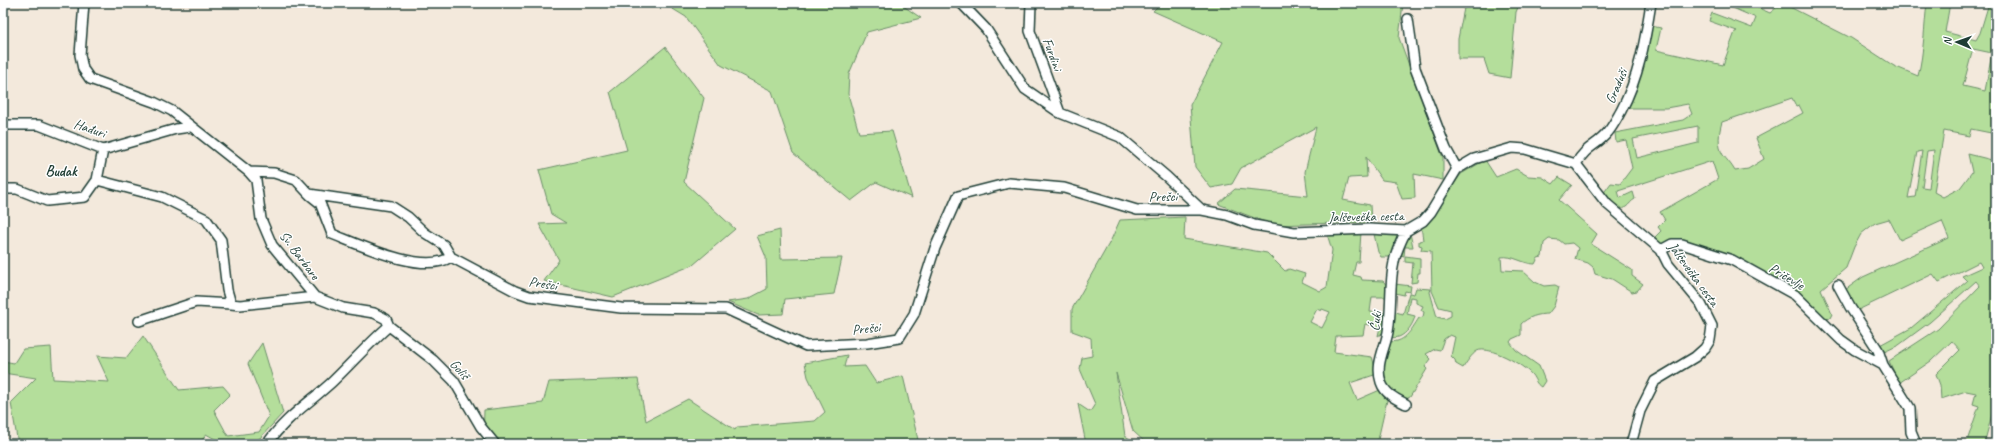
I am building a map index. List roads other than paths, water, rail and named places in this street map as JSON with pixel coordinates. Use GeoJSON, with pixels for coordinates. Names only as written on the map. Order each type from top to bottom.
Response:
{"type":"FeatureCollection","features":[{"type":"Feature","properties":{"kind":"street","name":"Sv. Barbare"},"geometry":{"type":"LineString","coordinates":[[84,3],[80,55],[83,69],[90,79],[154,102],[172,111],[190,127],[249,172],[256,180],[261,219],[272,245],[315,297],[343,308],[374,313],[386,319],[390,326]]}},
{"type":"Feature","properties":{"kind":"street"},"geometry":{"type":"LineString","coordinates":[[960,3],[986,30],[1025,89],[1060,113],[1120,137],[1167,177],[1202,210]]}},
{"type":"Feature","properties":{"kind":"street","name":"Furdini"},"geometry":{"type":"LineString","coordinates":[[1031,3],[1030,31],[1060,113]]}},
{"type":"Feature","properties":{"kind":"street","name":"Graduši"},"geometry":{"type":"LineString","coordinates":[[1576,164],[1583,152],[1608,132],[1628,97],[1640,66],[1647,35],[1651,3]]}},
{"type":"Feature","properties":{"kind":"street"},"geometry":{"type":"LineString","coordinates":[[1408,19],[1415,68],[1446,148],[1457,169]]}},
{"type":"Feature","properties":{"kind":"street","name":"Hađuri"},"geometry":{"type":"LineString","coordinates":[[3,125],[39,125],[103,150],[176,129],[190,127]]}},
{"type":"Feature","properties":{"kind":"street","name":"Jalševečka cesta"},"geometry":{"type":"LineString","coordinates":[[1202,210],[1227,215],[1254,225],[1294,232],[1368,229],[1406,231],[1423,221],[1431,212],[1457,169],[1474,159],[1512,148],[1525,149],[1576,164],[1607,204],[1661,250],[1668,264],[1701,304],[1710,318],[1712,332],[1705,348],[1695,357],[1655,381],[1640,411],[1631,444]]}},
{"type":"Feature","properties":{"kind":"street"},"geometry":{"type":"LineString","coordinates":[[3,188],[17,189],[47,201],[85,197],[97,180],[103,150]]}},
{"type":"Feature","properties":{"kind":"street"},"geometry":{"type":"LineString","coordinates":[[249,172],[274,173],[296,180],[320,203],[332,234],[390,257],[421,262],[444,262],[451,257]]}},
{"type":"Feature","properties":{"kind":"street"},"geometry":{"type":"LineString","coordinates":[[97,180],[162,197],[206,219],[221,240],[227,290],[231,304]]}},
{"type":"Feature","properties":{"kind":"street","name":"Prešci"},"geometry":{"type":"LineString","coordinates":[[309,194],[391,206],[408,217],[425,233],[444,245],[451,257],[515,292],[529,296],[621,308],[726,309],[806,346],[844,344],[899,338],[914,314],[935,248],[958,196],[1009,183],[1064,188],[1137,210],[1202,210]]}},
{"type":"Feature","properties":{"kind":"street","name":"Ćuki"},"geometry":{"type":"LineString","coordinates":[[1406,231],[1394,260],[1390,317],[1386,341],[1380,359],[1379,370],[1381,382],[1386,390],[1392,397],[1406,404]]}},
{"type":"Feature","properties":{"kind":"street","name":"Pričevlje"},"geometry":{"type":"LineString","coordinates":[[1661,250],[1672,244],[1682,244],[1732,260],[1795,295],[1841,340],[1855,350],[1883,365]]}},
{"type":"Feature","properties":{"kind":"street","name":"Pričevlje"},"geometry":{"type":"LineString","coordinates":[[1838,285],[1850,307],[1878,350],[1883,365],[1910,408],[1911,432],[1916,444]]}},
{"type":"Feature","properties":{"kind":"street"},"geometry":{"type":"LineString","coordinates":[[139,321],[196,302],[240,305],[315,297]]}},
{"type":"Feature","properties":{"kind":"street"},"geometry":{"type":"LineString","coordinates":[[267,444],[278,429],[303,405],[331,383],[390,326]]}},
{"type":"Feature","properties":{"kind":"street","name":"Goliš"},"geometry":{"type":"LineString","coordinates":[[390,326],[433,360],[454,381],[481,427],[495,444]]}},
{"type":"Feature","properties":{"kind":"district","name":"Budak"},"geometry":{"type":"Point","coordinates":[61,171]}}]}
